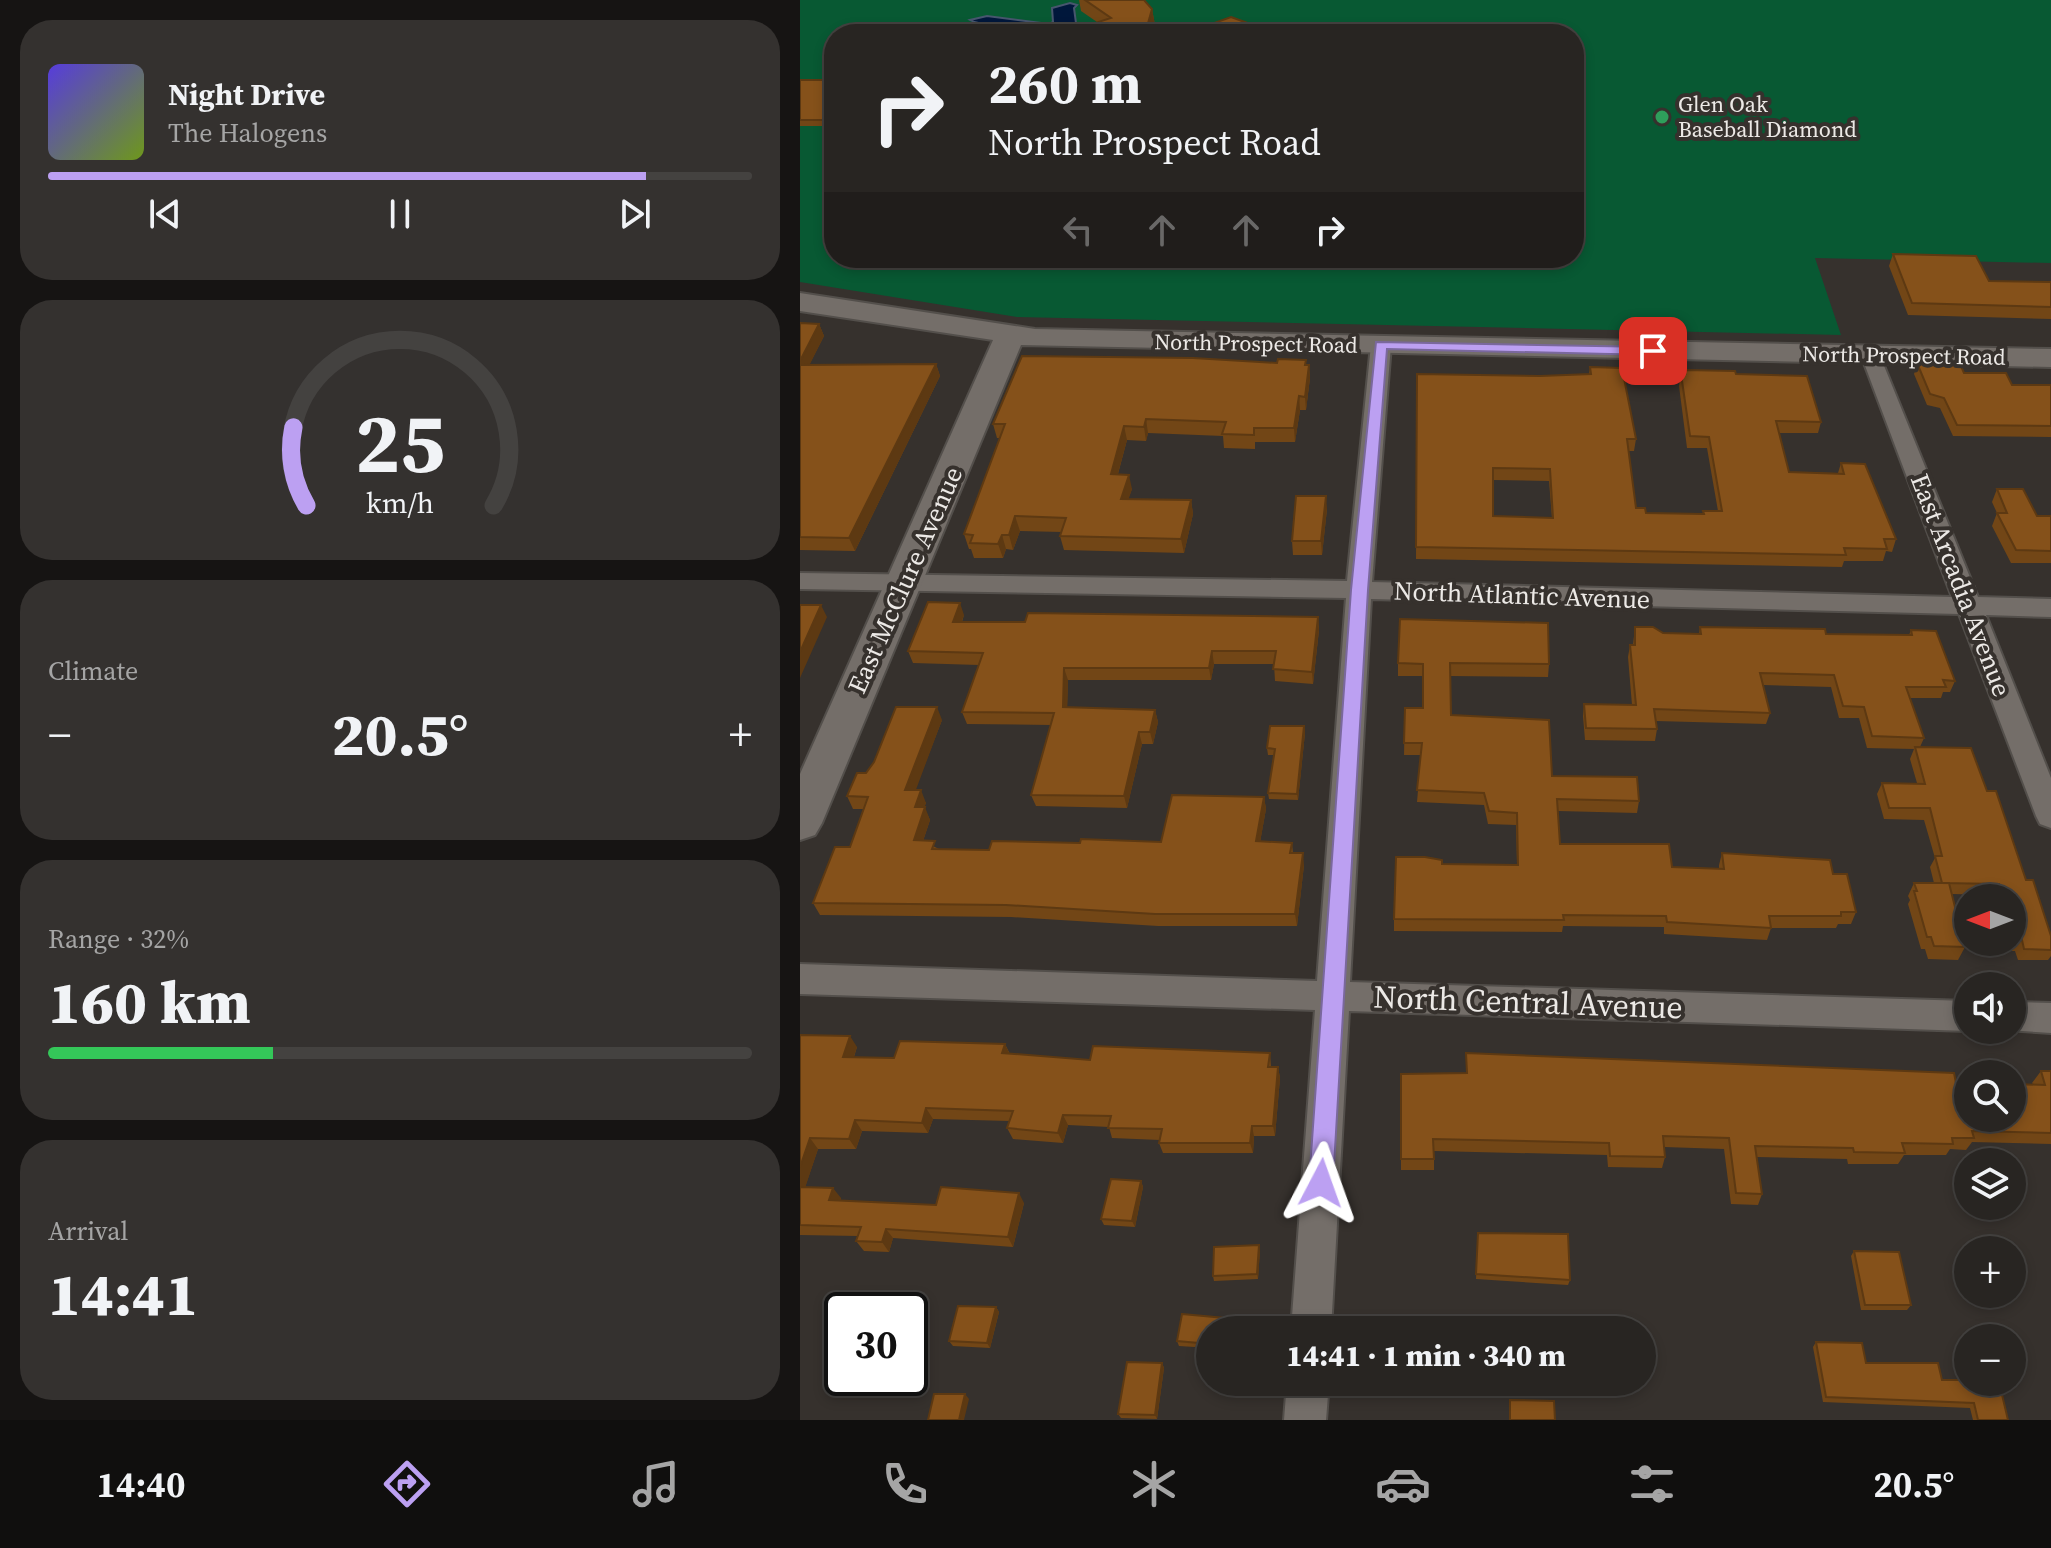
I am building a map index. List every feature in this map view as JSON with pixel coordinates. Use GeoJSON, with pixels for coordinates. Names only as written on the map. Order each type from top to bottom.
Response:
{"type":"FeatureCollection","features":[{"type":"Feature","properties":{"kind":"main road","name":"North Prospect Road"},"geometry":{"type":"LineString","coordinates":[[800,302],[1010,336],[2051,358]]}},
{"type":"Feature","properties":{"kind":"main road","name":"East McClure Avenue"},"geometry":{"type":"LineString","coordinates":[[800,823],[1010,336]]}},
{"type":"Feature","properties":{"kind":"street"},"geometry":{"type":"LineString","coordinates":[[1312,1316],[1359,590],[1381,345]]}},
{"type":"Feature","properties":{"kind":"street","name":"East Arcadia Avenue"},"geometry":{"type":"LineString","coordinates":[[1871,355],[2051,816]]}},
{"type":"Feature","properties":{"kind":"street","name":"North Atlantic Avenue"},"geometry":{"type":"LineString","coordinates":[[800,581],[1359,590],[2051,608]]}},
{"type":"Feature","properties":{"kind":"street","name":"North Central Avenue"},"geometry":{"type":"LineString","coordinates":[[800,979],[1954,1016]]}},
{"type":"Feature","properties":{"kind":"street"},"geometry":{"type":"LineString","coordinates":[[2026,1017],[2051,1018]]}},
{"type":"Feature","properties":{"kind":"street"},"geometry":{"type":"LineString","coordinates":[[1305,1420],[1307,1396]]}},
{"type":"Feature","properties":{"kind":"green space"},"geometry":{"type":"Polygon","coordinates":[[[800,0],[2051,0],[2051,263],[1815,258],[1841,335],[1017,317],[800,282],[800,0]]]}},
{"type":"Feature","properties":{"kind":"water"},"geometry":{"type":"Polygon","coordinates":[[[1070,3],[1077,5],[1074,8],[1076,23],[1049,24],[1053,22],[1052,8],[1070,3]]]}},
{"type":"Feature","properties":{"kind":"water"},"geometry":{"type":"Polygon","coordinates":[[[987,16],[1049,24],[984,24],[970,20],[987,16]]]}},
{"type":"Feature","properties":{"kind":"building"},"geometry":{"type":"Polygon","coordinates":[[[1085,0],[1144,0],[1152,9],[1148,24],[1092,24],[1111,18],[1085,0]]]}},
{"type":"Feature","properties":{"kind":"building"},"geometry":{"type":"Polygon","coordinates":[[[1231,17],[1250,24],[1211,24],[1231,17]]]}},
{"type":"Feature","properties":{"kind":"building"},"geometry":{"type":"Polygon","coordinates":[[[800,80],[824,80],[824,120],[800,120],[800,80]]]}},
{"type":"Feature","properties":{"kind":"building"},"geometry":{"type":"Polygon","coordinates":[[[1893,254],[1976,256],[1989,281],[2051,282],[2051,307],[1912,303],[1893,254]]]}},
{"type":"Feature","properties":{"kind":"building"},"geometry":{"type":"Polygon","coordinates":[[[800,323],[819,324],[800,361],[800,323]]]}},
{"type":"Feature","properties":{"kind":"building"},"geometry":{"type":"Polygon","coordinates":[[[1022,356],[1193,358],[1277,363],[1278,359],[1306,360],[1305,365],[1309,365],[1305,397],[1299,396],[1294,428],[1254,428],[1254,435],[1222,434],[1226,422],[1146,419],[1144,427],[1124,426],[1111,474],[1129,475],[1121,499],[1191,500],[1181,539],[1060,536],[1066,518],[1015,516],[1009,535],[1002,535],[998,544],[970,543],[973,535],[964,534],[1005,424],[993,424],[1022,356]]]}},
{"type":"Feature","properties":{"kind":"building"},"geometry":{"type":"Polygon","coordinates":[[[1917,363],[1960,364],[1964,373],[2006,373],[2012,385],[2051,385],[2051,426],[1957,425],[1944,398],[1930,394],[1917,363]]]}},
{"type":"Feature","properties":{"kind":"building"},"geometry":{"type":"Polygon","coordinates":[[[936,364],[849,538],[800,537],[800,365],[936,364]]]}},
{"type":"Feature","properties":{"kind":"building"},"geometry":{"type":"Polygon","coordinates":[[[1590,367],[1622,368],[1636,439],[1627,439],[1636,508],[1645,508],[1646,513],[1704,514],[1703,511],[1722,511],[1709,437],[1690,436],[1681,374],[1685,374],[1684,370],[1807,376],[1821,422],[1776,421],[1789,472],[1844,474],[1841,463],[1865,464],[1896,539],[1884,539],[1887,549],[1844,548],[1846,555],[1416,547],[1417,374],[1591,374],[1590,367]],[[1493,468],[1493,516],[1553,518],[1550,469],[1493,468]]]}},
{"type":"Feature","properties":{"kind":"building"},"geometry":{"type":"Polygon","coordinates":[[[1997,489],[2023,489],[2037,516],[2051,516],[2051,551],[2016,550],[1997,513],[2007,513],[1997,489]]]}},
{"type":"Feature","properties":{"kind":"building"},"geometry":{"type":"Polygon","coordinates":[[[1296,496],[1326,496],[1321,541],[1292,541],[1296,496]]]}},
{"type":"Feature","properties":{"kind":"building"},"geometry":{"type":"Polygon","coordinates":[[[928,602],[960,603],[953,622],[1025,622],[1028,613],[1318,617],[1312,672],[1273,669],[1276,651],[1212,651],[1209,668],[1064,668],[1063,707],[1155,710],[1150,732],[1139,732],[1124,796],[1031,795],[1054,713],[962,712],[983,653],[908,651],[928,602]]]}},
{"type":"Feature","properties":{"kind":"building"},"geometry":{"type":"Polygon","coordinates":[[[800,605],[821,605],[800,652],[800,605]]]}},
{"type":"Feature","properties":{"kind":"building"},"geometry":{"type":"Polygon","coordinates":[[[1400,619],[1548,623],[1549,664],[1450,663],[1451,715],[1549,720],[1552,776],[1637,777],[1639,801],[1557,799],[1560,844],[1669,844],[1672,867],[1724,869],[1722,853],[1830,860],[1833,874],[1847,874],[1856,912],[1841,912],[1841,916],[1769,916],[1771,928],[1667,922],[1666,916],[1563,915],[1564,920],[1394,919],[1396,857],[1425,857],[1442,860],[1442,864],[1518,865],[1517,813],[1489,811],[1484,793],[1417,790],[1422,743],[1404,743],[1405,708],[1423,708],[1423,664],[1398,663],[1400,619]]]}},
{"type":"Feature","properties":{"kind":"building"},"geometry":{"type":"Polygon","coordinates":[[[1635,627],[1653,627],[1663,633],[1701,634],[1700,627],[1825,629],[1826,634],[1912,635],[1911,630],[1936,631],[1955,681],[1943,680],[1946,687],[1906,687],[1924,738],[1872,736],[1864,707],[1843,706],[1834,675],[1760,673],[1770,713],[1654,709],[1657,729],[1586,728],[1584,704],[1636,705],[1630,645],[1635,645],[1635,627]]]}},
{"type":"Feature","properties":{"kind":"building"},"geometry":{"type":"Polygon","coordinates":[[[896,707],[937,707],[905,790],[921,790],[915,807],[925,807],[914,840],[935,841],[932,849],[989,850],[992,841],[1080,843],[1081,839],[1161,842],[1172,795],[1264,797],[1256,841],[1292,843],[1290,853],[1303,853],[1295,914],[1155,914],[1006,905],[813,903],[835,847],[850,847],[868,797],[847,796],[857,773],[866,773],[874,762],[896,707]]]}},
{"type":"Feature","properties":{"kind":"building"},"geometry":{"type":"Polygon","coordinates":[[[1270,726],[1304,726],[1297,794],[1268,793],[1275,749],[1267,748],[1270,726]]]}},
{"type":"Feature","properties":{"kind":"building"},"geometry":{"type":"Polygon","coordinates":[[[1915,747],[1971,748],[1987,791],[1996,791],[2026,880],[2033,880],[2051,936],[2051,950],[2026,949],[2026,884],[1942,883],[1935,856],[1942,856],[1930,808],[1889,808],[1882,783],[1925,784],[1915,747]]]}},
{"type":"Feature","properties":{"kind":"building"},"geometry":{"type":"Polygon","coordinates":[[[1914,883],[1949,883],[1954,903],[1954,947],[1934,946],[1931,937],[1927,937],[1914,891],[1917,891],[1914,883]]]}},
{"type":"Feature","properties":{"kind":"building"},"geometry":{"type":"Polygon","coordinates":[[[800,1035],[850,1036],[843,1057],[894,1058],[900,1041],[1005,1044],[1002,1053],[1090,1060],[1093,1046],[1270,1053],[1268,1067],[1278,1067],[1273,1126],[1252,1126],[1250,1143],[1159,1143],[1162,1129],[1108,1128],[1111,1116],[1063,1115],[1058,1133],[1007,1128],[1013,1111],[926,1108],[922,1123],[855,1120],[849,1139],[810,1138],[800,1167],[800,1035]]]}},
{"type":"Feature","properties":{"kind":"building"},"geometry":{"type":"Polygon","coordinates":[[[1466,1053],[1954,1073],[1954,1132],[1972,1132],[1974,1138],[1952,1138],[1953,1144],[1902,1143],[1905,1153],[1854,1152],[1853,1148],[1755,1146],[1762,1194],[1736,1193],[1729,1138],[1663,1136],[1665,1157],[1610,1156],[1609,1143],[1433,1139],[1434,1159],[1401,1159],[1401,1074],[1467,1073],[1466,1053]]]}},
{"type":"Feature","properties":{"kind":"building"},"geometry":{"type":"Polygon","coordinates":[[[2041,1071],[2051,1071],[2051,1133],[2012,1132],[2026,1132],[2026,1084],[2045,1085],[2041,1071]]]}},
{"type":"Feature","properties":{"kind":"building"},"geometry":{"type":"Polygon","coordinates":[[[1111,1179],[1141,1181],[1132,1221],[1101,1219],[1111,1179]]]}},
{"type":"Feature","properties":{"kind":"building"},"geometry":{"type":"Polygon","coordinates":[[[800,1187],[833,1188],[829,1200],[936,1205],[941,1187],[1019,1193],[1008,1237],[886,1229],[882,1242],[856,1241],[861,1227],[800,1225],[800,1187]]]}},
{"type":"Feature","properties":{"kind":"building"},"geometry":{"type":"Polygon","coordinates":[[[1478,1233],[1568,1234],[1570,1280],[1476,1274],[1478,1233]]]}},
{"type":"Feature","properties":{"kind":"building"},"geometry":{"type":"Polygon","coordinates":[[[1259,1245],[1257,1274],[1213,1276],[1214,1247],[1259,1245]]]}},
{"type":"Feature","properties":{"kind":"building"},"geometry":{"type":"Polygon","coordinates":[[[1854,1251],[1899,1252],[1911,1305],[1865,1305],[1854,1251]]]}},
{"type":"Feature","properties":{"kind":"building"},"geometry":{"type":"Polygon","coordinates":[[[958,1306],[996,1307],[987,1343],[949,1341],[958,1306]]]}},
{"type":"Feature","properties":{"kind":"building"},"geometry":{"type":"Polygon","coordinates":[[[1182,1314],[1204,1316],[1196,1316],[1196,1343],[1177,1341],[1182,1314]]]}},
{"type":"Feature","properties":{"kind":"building"},"geometry":{"type":"Polygon","coordinates":[[[1816,1342],[1862,1343],[1866,1363],[1938,1363],[1942,1380],[1954,1380],[1954,1396],[2002,1396],[2008,1420],[1978,1420],[1974,1403],[1826,1397],[1816,1342]]]}},
{"type":"Feature","properties":{"kind":"building"},"geometry":{"type":"Polygon","coordinates":[[[1127,1362],[1162,1363],[1155,1415],[1118,1414],[1127,1362]]]}},
{"type":"Feature","properties":{"kind":"building"},"geometry":{"type":"Polygon","coordinates":[[[934,1394],[965,1394],[959,1420],[928,1420],[934,1394]]]}},
{"type":"Feature","properties":{"kind":"building"},"geometry":{"type":"Polygon","coordinates":[[[1510,1400],[1554,1401],[1555,1420],[1510,1420],[1510,1400]]]}},
{"type":"Feature","properties":{"kind":"place","name":"Glen Oak Baseball Diamond"},"geometry":{"type":"Point","coordinates":[1662,117]}},
{"type":"Feature","properties":{"kind":"route"},"geometry":{"type":"LineString","coordinates":[[1321,1183],[1359,590],[1381,345],[1653,351]]}}]}
